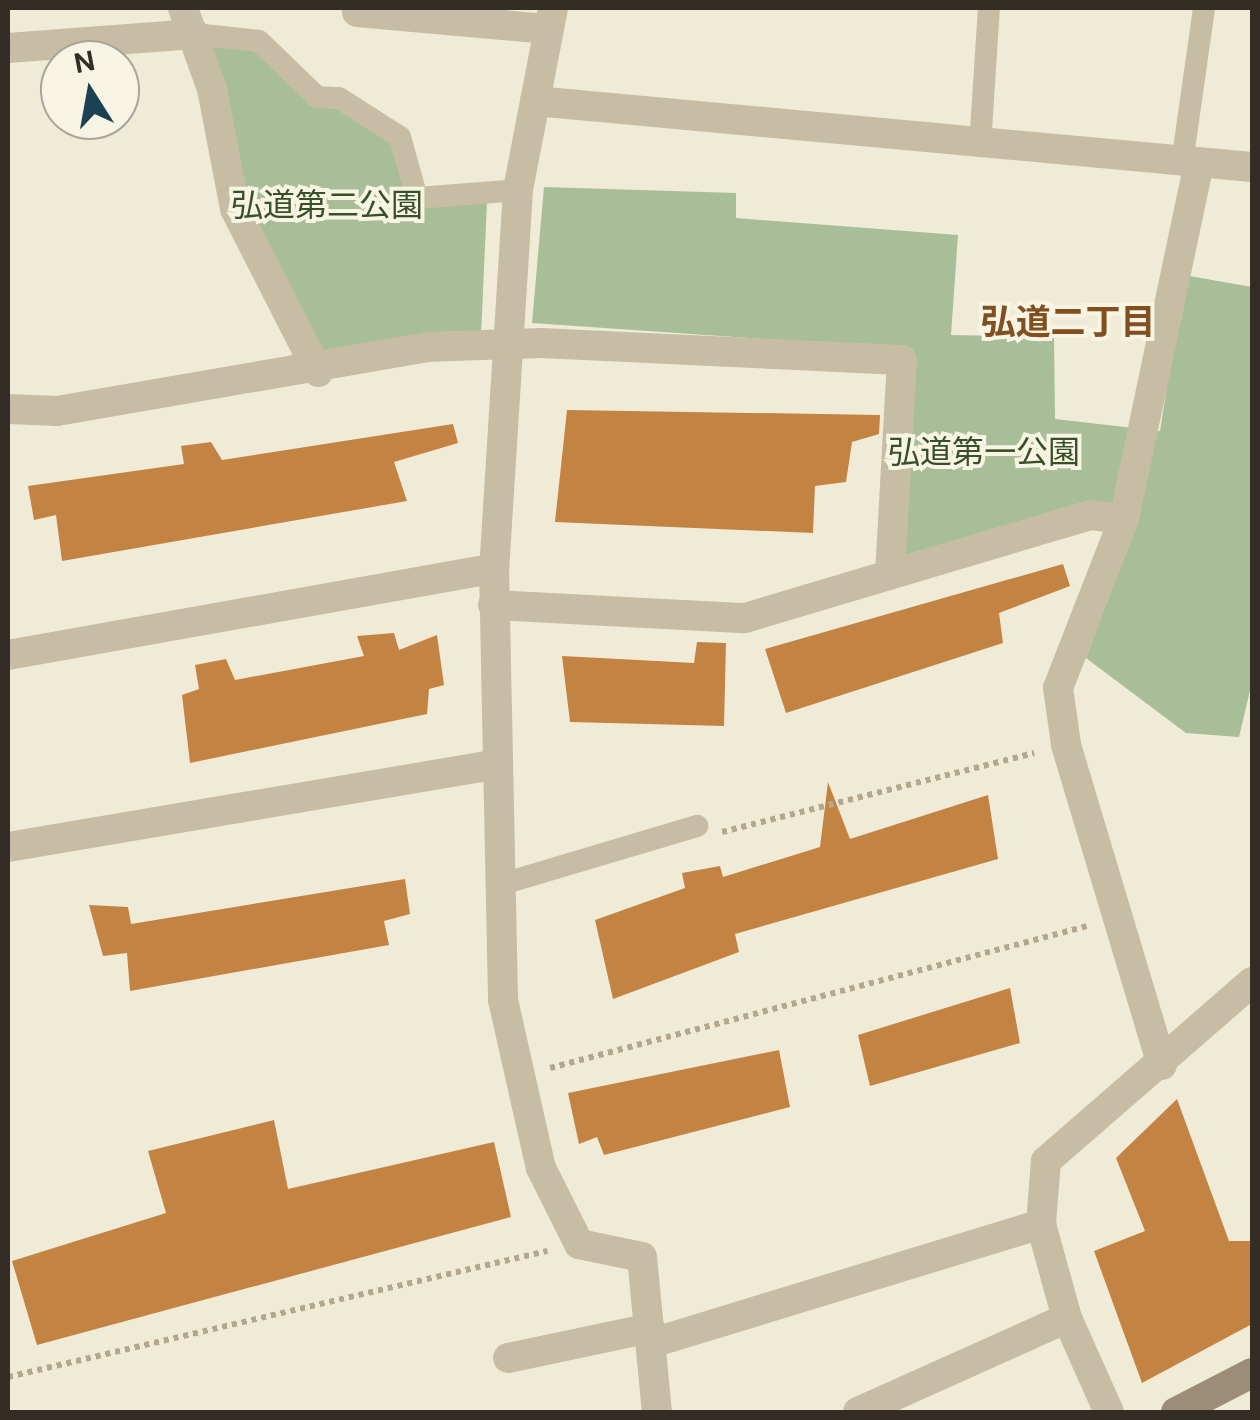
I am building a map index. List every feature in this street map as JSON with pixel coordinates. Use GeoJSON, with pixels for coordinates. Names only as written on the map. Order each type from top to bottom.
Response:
{"type":"FeatureCollection","features":[{"type":"Feature","properties":{"kind":"street"},"geometry":{"type":"LineString","coordinates":[[356,12],[550,18],[518,190],[494,568],[495,765],[503,1000],[542,1168],[579,1244],[642,1257],[657,1412]]}},
{"type":"Feature","properties":{"kind":"street"},"geometry":{"type":"LineString","coordinates":[[8,48],[189,21],[235,209],[318,372]]}},
{"type":"Feature","properties":{"kind":"street"},"geometry":{"type":"LineString","coordinates":[[535,102],[980,146],[1252,166]]}},
{"type":"Feature","properties":{"kind":"street"},"geometry":{"type":"LineString","coordinates":[[1162,1065],[1066,744],[1058,688],[1124,519],[1190,164]]}},
{"type":"Feature","properties":{"kind":"street"},"geometry":{"type":"LineString","coordinates":[[8,409],[58,411],[318,372],[426,347],[902,360],[890,575]]}},
{"type":"Feature","properties":{"kind":"street"},"geometry":{"type":"LineString","coordinates":[[493,605],[745,618],[1091,515],[1124,519]]}},
{"type":"Feature","properties":{"kind":"street"},"geometry":{"type":"LineString","coordinates":[[8,655],[494,568]]}},
{"type":"Feature","properties":{"kind":"street"},"geometry":{"type":"LineString","coordinates":[[8,847],[495,765]]}},
{"type":"Feature","properties":{"kind":"street"},"geometry":{"type":"LineString","coordinates":[[1109,1412],[1067,1318],[1041,1224],[1046,1161],[1162,1065],[1252,982]]}},
{"type":"Feature","properties":{"kind":"street"},"geometry":{"type":"LineString","coordinates":[[508,1358],[651,1336],[1041,1224]]}},
{"type":"Feature","properties":{"kind":"street"},"geometry":{"type":"LineString","coordinates":[[858,1412],[1067,1318]]}},
{"type":"Feature","properties":{"kind":"street"},"geometry":{"type":"LineString","coordinates":[[1176,1412],[1252,1373]]}},
{"type":"Feature","properties":{"kind":"lane"},"geometry":{"type":"LineString","coordinates":[[980,146],[989,8]]}},
{"type":"Feature","properties":{"kind":"lane"},"geometry":{"type":"LineString","coordinates":[[1190,164],[1204,8]]}},
{"type":"Feature","properties":{"kind":"lane"},"geometry":{"type":"LineString","coordinates":[[189,21],[259,41],[316,96],[340,98],[400,137],[418,198],[518,190]]}},
{"type":"Feature","properties":{"kind":"lane"},"geometry":{"type":"LineString","coordinates":[[499,884],[696,826]]}},
{"type":"Feature","properties":{"kind":"path"},"geometry":{"type":"LineString","coordinates":[[696,826],[734,834],[1066,744]]}},
{"type":"Feature","properties":{"kind":"path"},"geometry":{"type":"LineString","coordinates":[[520,1076],[1117,917]]}},
{"type":"Feature","properties":{"kind":"path"},"geometry":{"type":"LineString","coordinates":[[8,1377],[579,1244]]}},
{"type":"Feature","properties":{"kind":"green space","name":"弘道第二公園"},"geometry":{"type":"Polygon","coordinates":[[[202,43],[256,47],[395,143],[413,202],[487,202],[481,336],[319,352],[251,236],[202,43]]]}},
{"type":"Feature","properties":{"kind":"green space","name":"弘道第一公園"},"geometry":{"type":"Polygon","coordinates":[[[544,187],[736,193],[736,218],[958,235],[951,335],[1054,337],[1055,419],[1160,431],[1184,275],[1252,287],[1252,682],[1239,737],[1186,733],[1086,658],[1138,517],[899,557],[909,349],[532,323],[544,187]]]}},
{"type":"Feature","properties":{"kind":"building"},"geometry":{"type":"Polygon","coordinates":[[[567,410],[880,415],[879,434],[852,442],[846,482],[815,486],[813,533],[555,522],[567,410]]]}},
{"type":"Feature","properties":{"kind":"building"},"geometry":{"type":"Polygon","coordinates":[[[453,424],[458,443],[394,462],[407,501],[62,561],[56,515],[34,520],[28,486],[184,464],[181,446],[211,442],[222,460],[453,424]]]}},
{"type":"Feature","properties":{"kind":"building"},"geometry":{"type":"Polygon","coordinates":[[[1063,564],[1070,586],[999,613],[1003,643],[786,713],[765,649],[1063,564]]]}},
{"type":"Feature","properties":{"kind":"building"},"geometry":{"type":"Polygon","coordinates":[[[394,633],[399,650],[437,635],[444,685],[429,689],[427,714],[190,763],[182,695],[199,689],[195,665],[226,659],[235,680],[364,656],[357,636],[394,633]]]}},
{"type":"Feature","properties":{"kind":"building"},"geometry":{"type":"Polygon","coordinates":[[[697,642],[726,643],[724,726],[570,722],[562,656],[694,663],[697,642]]]}},
{"type":"Feature","properties":{"kind":"building"},"geometry":{"type":"Polygon","coordinates":[[[828,782],[850,839],[988,795],[998,859],[735,934],[739,952],[613,999],[595,920],[685,888],[682,873],[720,866],[723,877],[820,847],[828,782]]]}},
{"type":"Feature","properties":{"kind":"building"},"geometry":{"type":"Polygon","coordinates":[[[405,879],[410,914],[384,921],[389,945],[130,991],[127,953],[103,956],[89,905],[128,907],[131,924],[405,879]]]}},
{"type":"Feature","properties":{"kind":"building"},"geometry":{"type":"Polygon","coordinates":[[[1010,988],[1020,1043],[870,1086],[858,1035],[1010,988]]]}},
{"type":"Feature","properties":{"kind":"building"},"geometry":{"type":"Polygon","coordinates":[[[779,1050],[790,1107],[604,1155],[597,1137],[579,1144],[568,1093],[779,1050]]]}},
{"type":"Feature","properties":{"kind":"building"},"geometry":{"type":"Polygon","coordinates":[[[1177,1099],[1229,1241],[1252,1241],[1252,1324],[1142,1383],[1094,1251],[1145,1231],[1116,1158],[1177,1099]]]}},
{"type":"Feature","properties":{"kind":"building"},"geometry":{"type":"Polygon","coordinates":[[[274,1120],[288,1189],[494,1142],[511,1217],[37,1345],[12,1261],[166,1213],[148,1151],[274,1120]]]}},
{"type":"Feature","properties":{"kind":"district","name":"弘道二丁目"},"geometry":{"type":"Point","coordinates":[1068,322]}}]}
